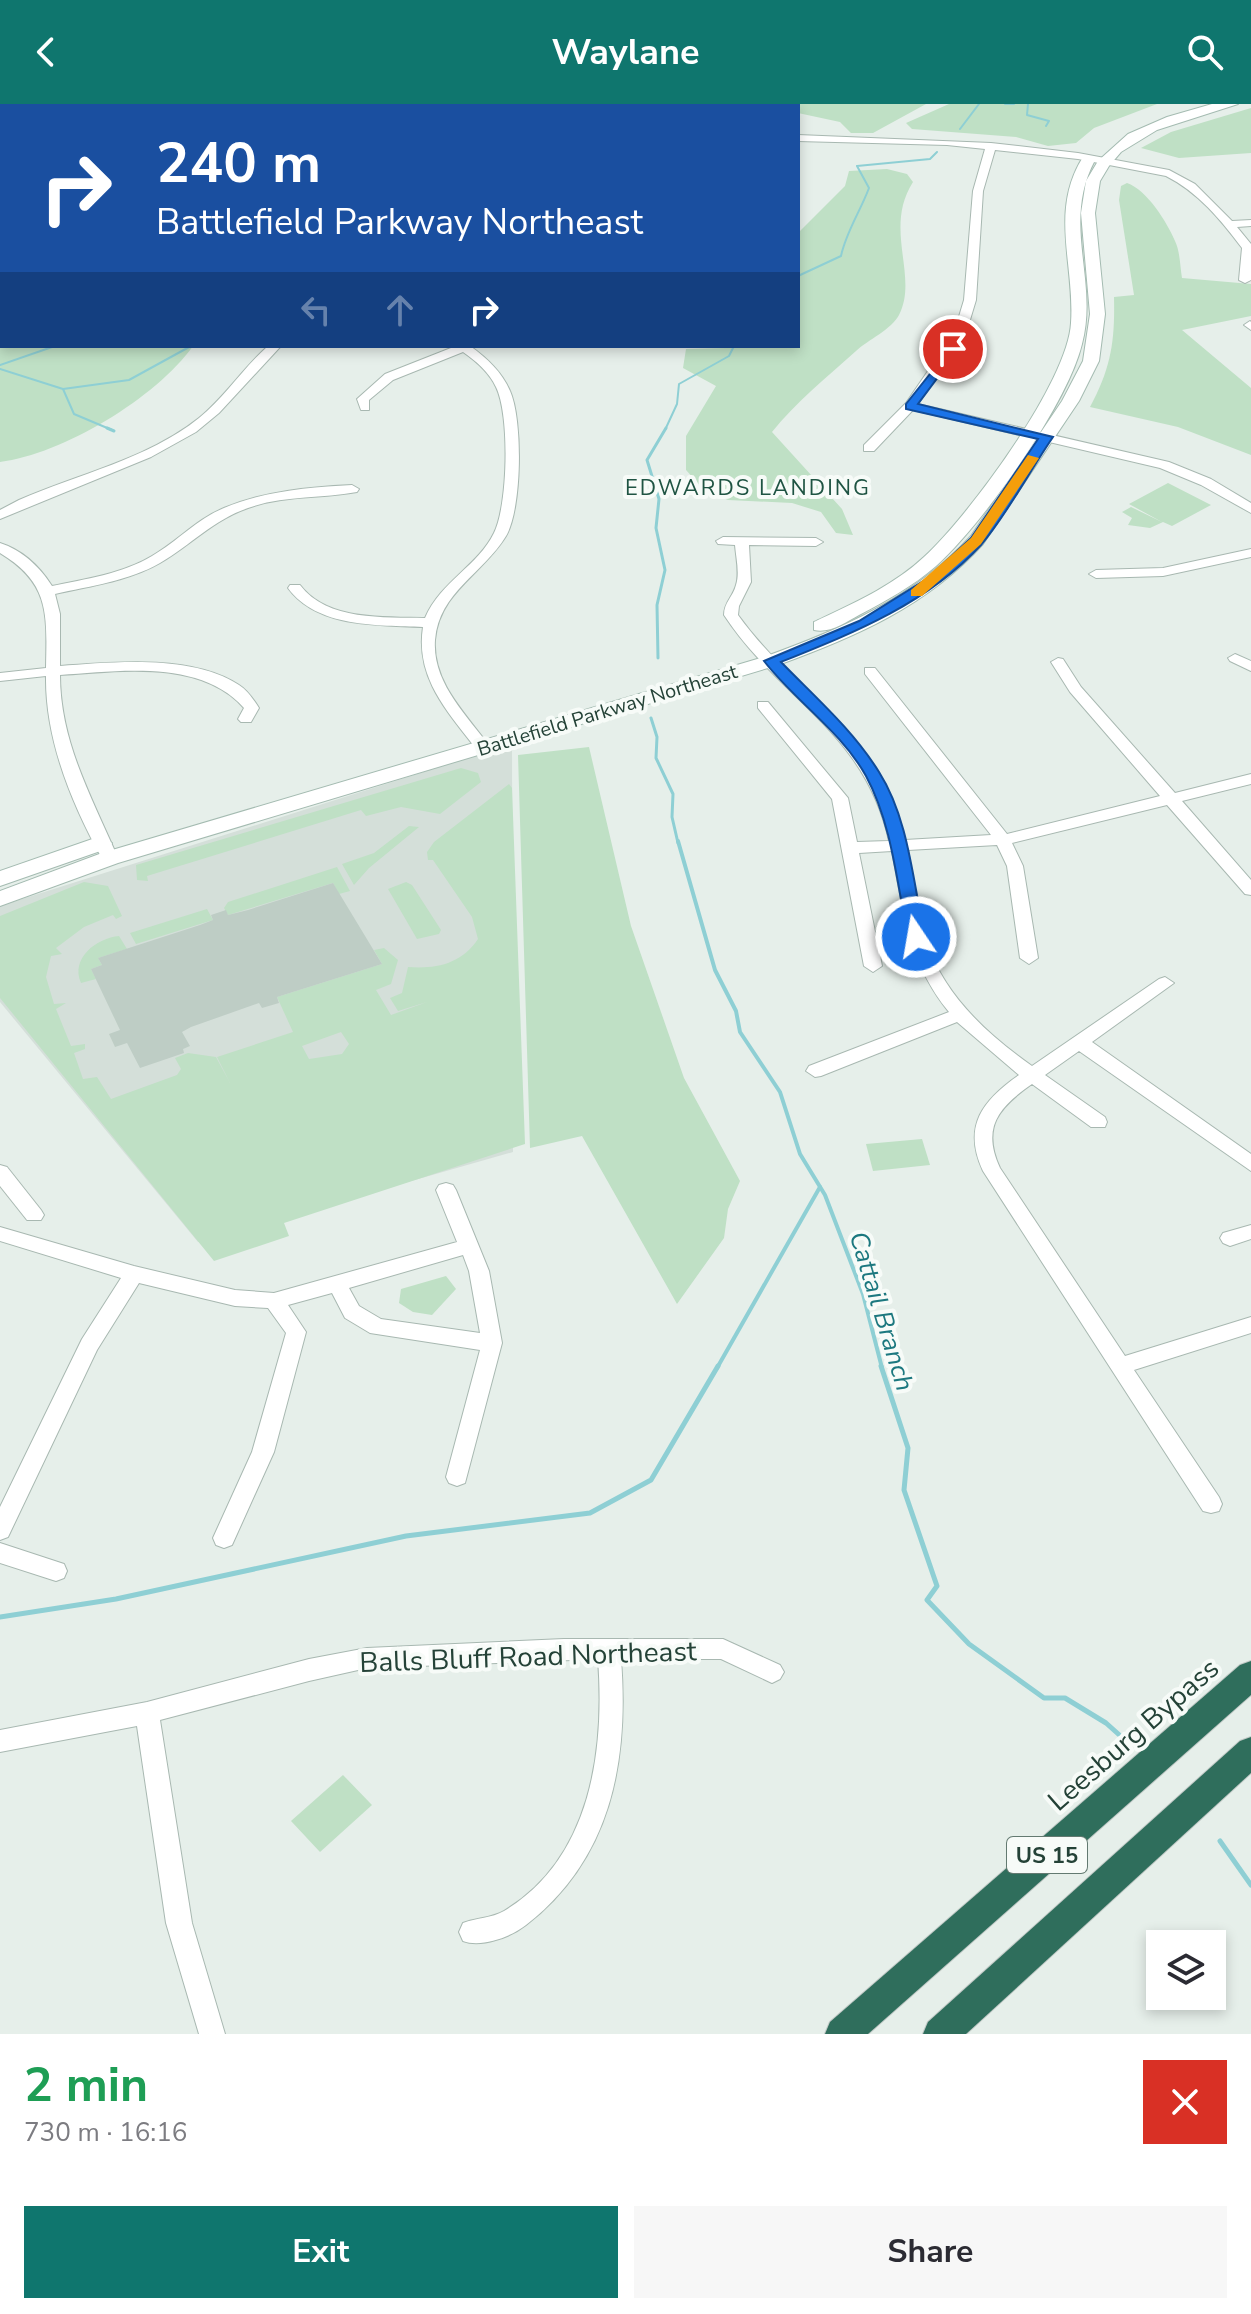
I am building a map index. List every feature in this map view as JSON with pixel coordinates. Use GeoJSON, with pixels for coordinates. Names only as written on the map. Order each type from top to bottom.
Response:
{"type":"FeatureCollection","features":[{"type":"Feature","properties":{"kind":"highway","name":"Leesburg Bypass"},"geometry":{"type":"LineString","coordinates":[[842,2034],[1251,1675]]}},
{"type":"Feature","properties":{"kind":"highway","name":"US 15"},"geometry":{"type":"LineString","coordinates":[[940,2034],[1251,1752]]}},
{"type":"Feature","properties":{"kind":"main road","name":"Battlefield Parkway Northeast"},"geometry":{"type":"LineString","coordinates":[[765,654],[848,613],[929,562],[970,518],[1064,376],[1078,337],[1071,197],[1076,180],[1123,132],[1190,104]]}},
{"type":"Feature","properties":{"kind":"main road","name":"Battlefield Parkway Northeast"},"geometry":{"type":"LineString","coordinates":[[0,879],[107,850],[864,624],[933,581],[976,541],[1082,381],[1095,349],[1098,312],[1088,200],[1098,160],[1153,128],[1231,104]]}},
{"type":"Feature","properties":{"kind":"main road","name":"Battlefield Parkway Northeast"},"geometry":{"type":"LineString","coordinates":[[0,899],[107,850]]}},
{"type":"Feature","properties":{"kind":"street"},"geometry":{"type":"LineString","coordinates":[[800,138],[910,139],[991,146],[1098,160],[1176,176],[1229,224],[1248,248],[1245,280]]}},
{"type":"Feature","properties":{"kind":"street"},"geometry":{"type":"LineString","coordinates":[[869,448],[910,406],[953,349],[966,317],[976,205],[991,146]]}},
{"type":"Feature","properties":{"kind":"street"},"geometry":{"type":"LineString","coordinates":[[1229,224],[1251,223]]}},
{"type":"Feature","properties":{"kind":"street"},"geometry":{"type":"LineString","coordinates":[[0,515],[31,498],[158,448],[192,429],[217,409],[252,366],[273,348]]}},
{"type":"Feature","properties":{"kind":"street"},"geometry":{"type":"LineString","coordinates":[[365,407],[363,399],[389,377],[461,348]]}},
{"type":"Feature","properties":{"kind":"street"},"geometry":{"type":"LineString","coordinates":[[464,348],[494,373],[506,396],[509,508],[495,542],[445,593],[430,623],[427,644],[433,675],[477,740]]}},
{"type":"Feature","properties":{"kind":"street"},"geometry":{"type":"LineString","coordinates":[[910,406],[1185,473],[1251,509]]}},
{"type":"Feature","properties":{"kind":"street"},"geometry":{"type":"LineString","coordinates":[[49,591],[137,569],[167,554],[209,521],[249,503],[291,493],[352,489]]}},
{"type":"Feature","properties":{"kind":"street"},"geometry":{"type":"LineString","coordinates":[[723,541],[816,542]]}},
{"type":"Feature","properties":{"kind":"street"},"geometry":{"type":"LineString","coordinates":[[742,541],[743,590],[732,601],[731,615],[860,755],[882,792],[898,846],[922,957],[938,987],[960,1014],[1098,1122]]}},
{"type":"Feature","properties":{"kind":"street"},"geometry":{"type":"LineString","coordinates":[[0,547],[34,571],[49,591],[56,615],[53,671],[62,745],[107,850]]}},
{"type":"Feature","properties":{"kind":"street"},"geometry":{"type":"LineString","coordinates":[[1096,574],[1163,572],[1251,553]]}},
{"type":"Feature","properties":{"kind":"street"},"geometry":{"type":"LineString","coordinates":[[295,588],[303,601],[333,611],[374,619],[430,623]]}},
{"type":"Feature","properties":{"kind":"street"},"geometry":{"type":"LineString","coordinates":[[1235,658],[1251,667]]}},
{"type":"Feature","properties":{"kind":"street"},"geometry":{"type":"LineString","coordinates":[[1058,662],[1075,689],[1251,890]]}},
{"type":"Feature","properties":{"kind":"street"},"geometry":{"type":"LineString","coordinates":[[0,677],[134,666],[201,675],[246,696],[252,708],[246,719]]}},
{"type":"Feature","properties":{"kind":"street"},"geometry":{"type":"LineString","coordinates":[[870,671],[1003,840],[1015,866],[1029,958]]}},
{"type":"Feature","properties":{"kind":"street"},"geometry":{"type":"LineString","coordinates":[[763,705],[832,785],[845,813],[873,966]]}},
{"type":"Feature","properties":{"kind":"street"},"geometry":{"type":"LineString","coordinates":[[851,848],[1003,840],[1251,779]]}},
{"type":"Feature","properties":{"kind":"street"},"geometry":{"type":"LineString","coordinates":[[1165,983],[991,1107],[984,1121],[983,1148],[992,1171],[1211,1504]]}},
{"type":"Feature","properties":{"kind":"street"},"geometry":{"type":"LineString","coordinates":[[815,1071],[960,1014]]}},
{"type":"Feature","properties":{"kind":"street"},"geometry":{"type":"LineString","coordinates":[[1080,1043],[1251,1164]]}},
{"type":"Feature","properties":{"kind":"street"},"geometry":{"type":"LineString","coordinates":[[0,1172],[34,1215]]}},
{"type":"Feature","properties":{"kind":"street"},"geometry":{"type":"LineString","coordinates":[[446,1190],[479,1271],[492,1343],[457,1477]]}},
{"type":"Feature","properties":{"kind":"street"},"geometry":{"type":"LineString","coordinates":[[1230,1238],[1251,1232]]}},
{"type":"Feature","properties":{"kind":"street"},"geometry":{"type":"LineString","coordinates":[[0,1234],[134,1274],[235,1298],[274,1301],[469,1246]]}},
{"type":"Feature","properties":{"kind":"street"},"geometry":{"type":"LineString","coordinates":[[0,1530],[89,1345],[134,1274]]}},
{"type":"Feature","properties":{"kind":"street"},"geometry":{"type":"LineString","coordinates":[[337,1284],[352,1312],[377,1327],[492,1343]]}},
{"type":"Feature","properties":{"kind":"street"},"geometry":{"type":"LineString","coordinates":[[224,1538],[263,1452],[296,1332],[274,1301]]}},
{"type":"Feature","properties":{"kind":"street"},"geometry":{"type":"LineString","coordinates":[[1121,1366],[1251,1325]]}},
{"type":"Feature","properties":{"kind":"street"},"geometry":{"type":"LineString","coordinates":[[0,1553],[56,1571]]}},
{"type":"Feature","properties":{"kind":"street"},"geometry":{"type":"LineString","coordinates":[[472,1932],[511,1922],[533,1903],[558,1878],[589,1830],[611,1758],[614,1691],[609,1649]]}},
{"type":"Feature","properties":{"kind":"street","name":"Balls Bluff Road Northeast"},"geometry":{"type":"LineString","coordinates":[[0,1741],[147,1713],[309,1670],[367,1658],[609,1649],[723,1649],[772,1672]]}},
{"type":"Feature","properties":{"kind":"street"},"geometry":{"type":"LineString","coordinates":[[147,1713],[179,1923],[212,2034]]}},
{"type":"Feature","properties":{"kind":"shaded area"},"geometry":{"type":"Polygon","coordinates":[[[512,744],[513,1152],[198,1242],[0,1002],[0,906],[512,744]]]}},
{"type":"Feature","properties":{"kind":"green space"},"geometry":{"type":"Polygon","coordinates":[[[800,104],[926,104],[873,133],[851,133],[840,122],[800,113],[800,104]]]}},
{"type":"Feature","properties":{"kind":"green space"},"geometry":{"type":"Polygon","coordinates":[[[949,104],[1157,104],[1094,128],[1076,143],[1048,146],[1016,137],[912,129],[906,123],[949,104]]]}},
{"type":"Feature","properties":{"kind":"green space"},"geometry":{"type":"Polygon","coordinates":[[[1251,108],[1251,153],[1179,158],[1141,148],[1171,132],[1251,108]]]}},
{"type":"Feature","properties":{"kind":"green space"},"geometry":{"type":"Polygon","coordinates":[[[887,169],[907,174],[913,182],[901,217],[904,300],[899,315],[891,325],[812,390],[772,432],[842,509],[853,535],[836,533],[821,512],[792,503],[728,500],[704,490],[686,470],[686,436],[716,386],[683,368],[686,349],[800,348],[800,231],[845,186],[849,171],[887,169]]]}},
{"type":"Feature","properties":{"kind":"green space"},"geometry":{"type":"Polygon","coordinates":[[[1127,183],[1149,199],[1167,225],[1178,249],[1182,278],[1251,284],[1251,316],[1182,330],[1251,388],[1251,455],[1178,427],[1090,407],[1103,380],[1110,354],[1114,297],[1134,295],[1119,200],[1121,186],[1127,183]]]}},
{"type":"Feature","properties":{"kind":"green space"},"geometry":{"type":"Polygon","coordinates":[[[0,348],[191,348],[156,385],[106,420],[52,448],[0,462],[0,348]]]}},
{"type":"Feature","properties":{"kind":"green space"},"geometry":{"type":"Polygon","coordinates":[[[1168,483],[1211,505],[1172,526],[1163,522],[1150,528],[1128,525],[1132,518],[1122,512],[1131,507],[1162,522],[1129,504],[1168,483]]]}},
{"type":"Feature","properties":{"kind":"green space"},"geometry":{"type":"Polygon","coordinates":[[[589,747],[631,926],[684,1078],[740,1181],[728,1209],[724,1238],[677,1304],[582,1136],[530,1148],[518,755],[589,747]]]}},
{"type":"Feature","properties":{"kind":"green space"},"geometry":{"type":"Polygon","coordinates":[[[461,768],[478,773],[481,782],[440,814],[401,807],[366,816],[361,810],[147,876],[148,881],[137,880],[136,865],[461,768]]]}},
{"type":"Feature","properties":{"kind":"green space"},"geometry":{"type":"Polygon","coordinates":[[[509,784],[512,788],[525,1144],[284,1223],[289,1236],[214,1261],[0,998],[0,916],[84,882],[108,886],[122,916],[116,919],[113,915],[84,927],[56,948],[62,954],[51,956],[46,977],[54,1004],[66,1003],[56,1009],[71,1046],[85,1044],[85,1049],[74,1053],[83,1079],[97,1077],[111,1099],[177,1075],[181,1069],[175,1058],[188,1053],[216,1057],[230,1083],[217,1057],[293,1032],[277,997],[382,964],[374,950],[384,948],[398,960],[391,984],[376,990],[391,1015],[427,1002],[398,1011],[390,998],[402,993],[408,967],[448,963],[464,954],[478,939],[472,917],[433,860],[428,860],[427,852],[434,842],[509,784]],[[341,1032],[302,1046],[309,1059],[342,1054],[349,1044],[341,1032]]]}},
{"type":"Feature","properties":{"kind":"green space"},"geometry":{"type":"Polygon","coordinates":[[[409,826],[419,827],[369,868],[354,885],[342,864],[374,853],[409,826]]]}},
{"type":"Feature","properties":{"kind":"green space"},"geometry":{"type":"Polygon","coordinates":[[[337,867],[350,891],[339,894],[333,883],[228,915],[224,908],[228,902],[337,867]]]}},
{"type":"Feature","properties":{"kind":"green space"},"geometry":{"type":"Polygon","coordinates":[[[406,882],[412,885],[441,930],[439,934],[417,939],[388,889],[406,882]]]}},
{"type":"Feature","properties":{"kind":"green space"},"geometry":{"type":"Polygon","coordinates":[[[207,909],[213,920],[136,944],[130,933],[207,909]]]}},
{"type":"Feature","properties":{"kind":"green space"},"geometry":{"type":"Polygon","coordinates":[[[119,936],[127,949],[98,958],[102,965],[91,969],[96,979],[81,983],[79,965],[82,958],[94,945],[119,936]]]}},
{"type":"Feature","properties":{"kind":"green space"},"geometry":{"type":"Polygon","coordinates":[[[922,1139],[930,1165],[873,1171],[866,1144],[922,1139]]]}},
{"type":"Feature","properties":{"kind":"green space"},"geometry":{"type":"Polygon","coordinates":[[[446,1276],[456,1289],[432,1315],[413,1312],[399,1303],[401,1289],[446,1276]]]}},
{"type":"Feature","properties":{"kind":"green space"},"geometry":{"type":"Polygon","coordinates":[[[343,1775],[372,1805],[320,1852],[291,1821],[343,1775]]]}},
{"type":"Feature","properties":{"kind":"building"},"geometry":{"type":"Polygon","coordinates":[[[333,883],[382,964],[277,997],[279,1003],[262,1008],[259,1003],[191,1027],[182,1032],[190,1046],[183,1049],[184,1053],[140,1068],[127,1043],[115,1047],[109,1034],[120,1030],[91,969],[102,965],[98,958],[200,925],[213,920],[211,915],[226,910],[228,915],[248,910],[333,883]]]}},
{"type":"Feature","properties":{"kind":"waterway","name":"Cattail Branch"},"geometry":{"type":"LineString","coordinates":[[960,129],[979,104]]}},
{"type":"Feature","properties":{"kind":"waterway"},"geometry":{"type":"LineString","coordinates":[[1005,104],[1014,104]]}},
{"type":"Feature","properties":{"kind":"waterway"},"geometry":{"type":"LineString","coordinates":[[1028,104],[1027,115],[1049,121],[1046,126]]}},
{"type":"Feature","properties":{"kind":"waterway","name":"Cattail Branch"},"geometry":{"type":"LineString","coordinates":[[800,275],[841,256],[869,188],[857,166],[930,159],[937,152]]}},
{"type":"Feature","properties":{"kind":"waterway"},"geometry":{"type":"LineString","coordinates":[[0,365],[49,348]]}},
{"type":"Feature","properties":{"kind":"waterway"},"geometry":{"type":"LineString","coordinates":[[63,389],[129,380],[187,348]]}},
{"type":"Feature","properties":{"kind":"waterway","name":"Cattail Branch"},"geometry":{"type":"LineString","coordinates":[[666,429],[677,404],[679,384],[729,356],[733,348]]}},
{"type":"Feature","properties":{"kind":"waterway"},"geometry":{"type":"LineString","coordinates":[[0,369],[63,389]]}},
{"type":"Feature","properties":{"kind":"waterway"},"geometry":{"type":"LineString","coordinates":[[63,389],[74,414],[112,430]]}},
{"type":"Feature","properties":{"kind":"waterway"},"geometry":{"type":"LineString","coordinates":[[107,428],[114,431]]}},
{"type":"Feature","properties":{"kind":"waterway","name":"Cattail Branch"},"geometry":{"type":"LineString","coordinates":[[658,658],[657,605],[665,570],[656,528],[659,499],[647,460],[666,429]]}},
{"type":"Feature","properties":{"kind":"waterway","name":"Cattail Branch"},"geometry":{"type":"LineString","coordinates":[[651,718],[657,737],[656,758],[673,794],[672,817],[678,843]]}},
{"type":"Feature","properties":{"kind":"waterway","name":"Cattail Branch"},"geometry":{"type":"LineString","coordinates":[[678,841],[715,970],[736,1011],[740,1032],[780,1092],[800,1154],[825,1195],[863,1294],[882,1368]]}},
{"type":"Feature","properties":{"kind":"waterway"},"geometry":{"type":"LineString","coordinates":[[717,1368],[820,1187]]}},
{"type":"Feature","properties":{"kind":"waterway"},"geometry":{"type":"LineString","coordinates":[[0,1617],[116,1599],[406,1536],[590,1513],[651,1480],[718,1366]]}},
{"type":"Feature","properties":{"kind":"waterway","name":"Cattail Branch"},"geometry":{"type":"LineString","coordinates":[[881,1366],[908,1448],[904,1490],[937,1586],[927,1600],[969,1644],[1044,1698],[1065,1698],[1106,1723],[1125,1740]]}},
{"type":"Feature","properties":{"kind":"waterway","name":"Cattail Branch"},"geometry":{"type":"LineString","coordinates":[[1220,1841],[1251,1885]]}},
{"type":"Feature","properties":{"kind":"slow traffic"},"geometry":{"type":"LineString","coordinates":[[916,593],[949,568],[976,541],[1033,458]]}},
{"type":"Feature","properties":{"kind":"district","name":"EDWARDS LANDING"},"geometry":{"type":"Point","coordinates":[748,487]}},
{"type":"Feature","properties":{"kind":"route"},"geometry":{"type":"LineString","coordinates":[[916,937],[890,813],[873,774],[844,736],[771,661],[864,624],[933,581],[976,541],[1046,437],[910,406],[953,349]]}}]}
